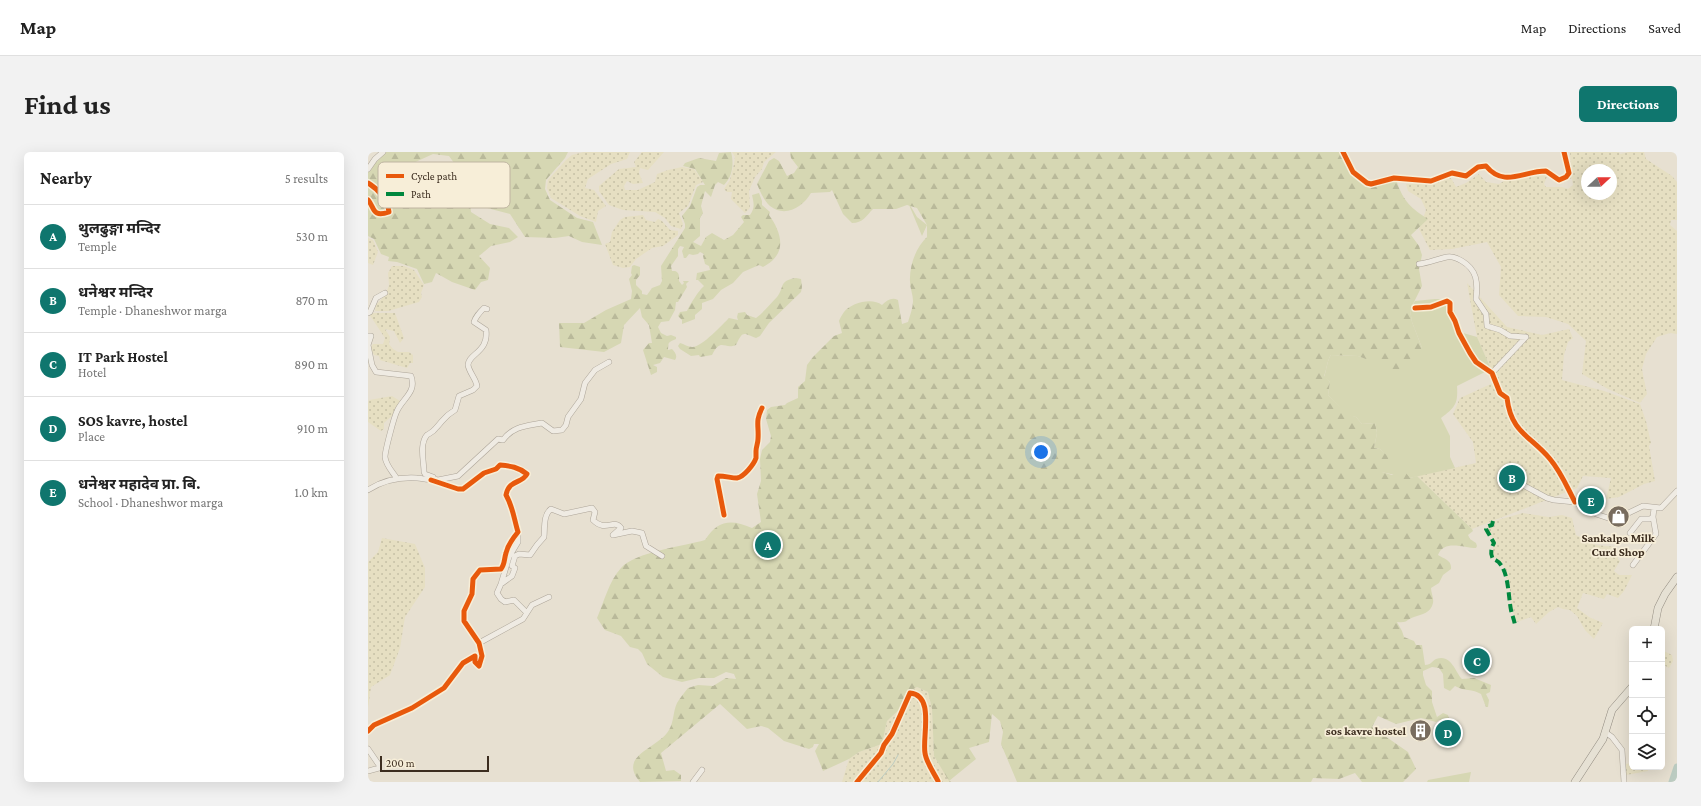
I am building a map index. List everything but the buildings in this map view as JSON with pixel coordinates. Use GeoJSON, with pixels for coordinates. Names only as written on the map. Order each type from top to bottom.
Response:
{"type":"FeatureCollection","features":[{"type":"Feature","properties":{"kind":"main road"},"geometry":{"type":"LineString","coordinates":[[1655,626],[1658,608],[1665,594],[1676,582]]}},
{"type":"Feature","properties":{"kind":"main road"},"geometry":{"type":"LineString","coordinates":[[1575,782],[1603,739],[1612,710],[1629,690]]}},
{"type":"Feature","properties":{"kind":"street"},"geometry":{"type":"LineString","coordinates":[[368,169],[375,159],[383,152]]}},
{"type":"Feature","properties":{"kind":"street"},"geometry":{"type":"LineString","coordinates":[[1343,152],[1353,172],[1367,183],[1371,184],[1394,178],[1431,181],[1452,173],[1466,176],[1478,167],[1486,166],[1491,172],[1505,178],[1546,171],[1559,180],[1566,177],[1569,173],[1564,152]]}},
{"type":"Feature","properties":{"kind":"street"},"geometry":{"type":"LineString","coordinates":[[368,182],[378,191]]}},
{"type":"Feature","properties":{"kind":"street"},"geometry":{"type":"LineString","coordinates":[[368,200],[370,210],[383,214],[389,212],[388,208]]}},
{"type":"Feature","properties":{"kind":"street"},"geometry":{"type":"LineString","coordinates":[[1419,264],[1435,262],[1448,257],[1458,258],[1468,264],[1475,275],[1477,288],[1476,299],[1486,314],[1487,326],[1500,330],[1510,336],[1526,337],[1492,373]]}},
{"type":"Feature","properties":{"kind":"street"},"geometry":{"type":"LineString","coordinates":[[368,313],[370,312],[376,298],[385,293]]}},
{"type":"Feature","properties":{"kind":"street"},"geometry":{"type":"LineString","coordinates":[[1415,308],[1431,307],[1449,302],[1450,312],[1470,353],[1476,362],[1492,373],[1500,393],[1507,398],[1509,407],[1518,428],[1556,466],[1564,477],[1575,502]]}},
{"type":"Feature","properties":{"kind":"street"},"geometry":{"type":"LineString","coordinates":[[487,309],[484,308],[476,316],[474,322],[486,330],[486,335],[483,347],[470,359],[468,366],[477,386],[473,390],[459,396],[455,410],[442,420],[425,438],[423,454],[424,472],[432,477],[432,479],[458,489],[463,489],[484,473],[496,469],[500,465],[513,466],[528,474],[525,478],[507,488],[506,495],[512,505],[513,517],[518,532],[518,542],[509,557],[498,592],[501,599],[505,602],[514,600],[526,612]]}},
{"type":"Feature","properties":{"kind":"street"},"geometry":{"type":"LineString","coordinates":[[368,336],[371,336],[368,345],[372,364],[376,372],[411,376],[413,382],[409,396],[402,402],[396,412],[385,456],[388,466],[396,479]]}},
{"type":"Feature","properties":{"kind":"street"},"geometry":{"type":"LineString","coordinates":[[368,490],[388,480],[417,478],[438,480],[458,476],[498,439],[503,440],[514,428],[542,423],[553,431],[562,430],[566,425],[568,417],[581,399],[586,382],[595,370],[609,362]]}},
{"type":"Feature","properties":{"kind":"street"},"geometry":{"type":"LineString","coordinates":[[724,514],[717,479],[718,476],[738,478],[743,476],[750,468],[756,457],[758,439],[756,427],[757,419],[762,408]]}},
{"type":"Feature","properties":{"kind":"street"},"geometry":{"type":"LineString","coordinates":[[1521,484],[1547,498],[1575,502],[1596,514],[1614,518],[1643,506],[1661,508],[1677,491]]}},
{"type":"Feature","properties":{"kind":"street"},"geometry":{"type":"LineString","coordinates":[[501,584],[512,576],[515,568],[512,566],[515,556],[519,554],[530,555],[544,537],[546,516],[552,509],[564,514],[592,508],[595,512],[593,520],[597,524],[602,526],[619,525],[621,528],[613,535],[632,530],[642,532],[646,546],[662,556]]}},
{"type":"Feature","properties":{"kind":"street"},"geometry":{"type":"LineString","coordinates":[[1633,565],[1656,534],[1653,517],[1654,508]]}},
{"type":"Feature","properties":{"kind":"street"},"geometry":{"type":"LineString","coordinates":[[1630,533],[1641,519],[1650,519],[1653,517]]}},
{"type":"Feature","properties":{"kind":"street"},"geometry":{"type":"LineString","coordinates":[[368,731],[374,725],[412,708],[444,688],[463,663],[475,656],[475,662],[479,666],[482,656],[479,643],[464,621],[464,611],[472,594],[473,579],[480,570],[501,569],[505,565],[506,552],[512,539],[518,532]]}},
{"type":"Feature","properties":{"kind":"street"},"geometry":{"type":"LineString","coordinates":[[479,643],[523,618],[532,605],[548,596]]}},
{"type":"Feature","properties":{"kind":"street"},"geometry":{"type":"LineString","coordinates":[[858,782],[881,753],[884,745],[892,734],[910,693],[916,693],[923,700],[926,709],[925,754],[938,781]]}},
{"type":"Feature","properties":{"kind":"street"},"geometry":{"type":"LineString","coordinates":[[1605,732],[1612,737],[1622,750],[1624,782]]}},
{"type":"Feature","properties":{"kind":"street"},"geometry":{"type":"LineString","coordinates":[[368,749],[379,765],[379,768],[368,771]]}},
{"type":"Feature","properties":{"kind":"street"},"geometry":{"type":"LineString","coordinates":[[693,782],[702,770]]}},
{"type":"Feature","properties":{"kind":"shaded area"},"geometry":{"type":"Polygon","coordinates":[[[584,152],[630,152],[627,159],[611,164],[588,179],[585,188],[594,190],[606,206],[598,211],[596,222],[580,216],[551,198],[547,188],[548,180],[566,160],[572,155],[584,152]]]}},
{"type":"Feature","properties":{"kind":"shaded area"},"geometry":{"type":"Polygon","coordinates":[[[642,152],[664,152],[648,170],[640,168],[639,173],[643,183],[633,184],[627,181],[624,186],[625,190],[638,190],[655,182],[657,174],[682,167],[694,169],[703,182],[696,185],[688,206],[679,213],[683,224],[681,229],[671,226],[665,218],[655,212],[623,210],[609,205],[599,191],[599,186],[619,169],[636,167],[634,162],[642,152]]]}},
{"type":"Feature","properties":{"kind":"shaded area"},"geometry":{"type":"Polygon","coordinates":[[[732,152],[776,152],[764,162],[762,169],[755,177],[749,191],[750,208],[745,213],[731,199],[732,192],[727,192],[724,189],[730,180],[734,164],[735,157],[732,152]]]}},
{"type":"Feature","properties":{"kind":"shaded area"},"geometry":{"type":"Polygon","coordinates":[[[1570,152],[1619,152],[1620,154],[1629,152],[1644,152],[1646,159],[1672,176],[1677,182],[1677,220],[1671,220],[1670,225],[1677,231],[1677,334],[1670,333],[1657,337],[1646,354],[1642,369],[1647,394],[1640,403],[1608,389],[1582,374],[1586,341],[1568,324],[1546,317],[1518,316],[1499,295],[1501,267],[1487,242],[1452,249],[1430,250],[1419,229],[1426,210],[1421,199],[1408,191],[1406,184],[1429,183],[1451,178],[1456,187],[1466,183],[1479,174],[1486,182],[1499,184],[1517,177],[1532,177],[1543,173],[1548,174],[1544,184],[1546,187],[1562,187],[1568,189],[1573,185],[1572,179],[1568,178],[1571,174],[1570,152]]]}},
{"type":"Feature","properties":{"kind":"shaded area"},"geometry":{"type":"Polygon","coordinates":[[[643,215],[646,220],[655,222],[658,219],[662,221],[670,230],[678,231],[678,235],[663,246],[652,248],[636,259],[630,267],[623,268],[613,265],[605,244],[610,242],[612,232],[620,220],[625,217],[643,215]]]}},
{"type":"Feature","properties":{"kind":"shaded area"},"geometry":{"type":"Polygon","coordinates":[[[368,238],[373,240],[378,252],[373,265],[368,263],[368,238]]]}},
{"type":"Feature","properties":{"kind":"shaded area"},"geometry":{"type":"Polygon","coordinates":[[[392,266],[404,266],[414,270],[424,285],[421,293],[422,297],[419,302],[388,311],[375,311],[376,305],[386,294],[389,285],[388,273],[392,266]]]}},
{"type":"Feature","properties":{"kind":"shaded area"},"geometry":{"type":"Polygon","coordinates":[[[1467,283],[1507,327],[1542,335],[1569,329],[1573,338],[1568,342],[1564,355],[1562,380],[1604,391],[1640,404],[1651,443],[1649,446],[1655,481],[1644,484],[1619,497],[1606,499],[1611,478],[1583,476],[1577,488],[1472,529],[1417,476],[1476,463],[1473,442],[1453,414],[1460,398],[1493,383],[1491,369],[1477,337],[1467,283]]]}},
{"type":"Feature","properties":{"kind":"shaded area"},"geometry":{"type":"Polygon","coordinates":[[[395,313],[404,338],[400,343],[394,331],[385,329],[390,337],[389,344],[393,349],[398,352],[409,352],[413,355],[413,363],[410,363],[407,368],[380,360],[379,356],[374,355],[371,347],[373,344],[383,344],[385,338],[369,314],[395,313]]]}},
{"type":"Feature","properties":{"kind":"shaded area"},"geometry":{"type":"Polygon","coordinates":[[[392,396],[400,401],[393,415],[384,423],[384,429],[381,431],[368,422],[368,402],[369,400],[392,396]]]}},
{"type":"Feature","properties":{"kind":"shaded area"},"geometry":{"type":"Polygon","coordinates":[[[1523,513],[1549,517],[1562,515],[1572,518],[1576,535],[1596,545],[1616,547],[1618,559],[1620,561],[1614,571],[1619,575],[1632,575],[1624,591],[1618,598],[1607,594],[1604,599],[1583,593],[1577,608],[1589,617],[1603,623],[1594,639],[1585,630],[1577,616],[1570,610],[1558,607],[1549,612],[1536,624],[1531,617],[1514,623],[1515,617],[1512,610],[1510,590],[1503,564],[1493,556],[1493,547],[1495,542],[1487,529],[1493,526],[1494,521],[1523,513]]]}},
{"type":"Feature","properties":{"kind":"shaded area"},"geometry":{"type":"Polygon","coordinates":[[[382,538],[415,544],[425,568],[425,587],[405,617],[400,648],[390,675],[371,687],[368,708],[368,562],[378,552],[382,538]]]}},
{"type":"Feature","properties":{"kind":"shaded area"},"geometry":{"type":"Polygon","coordinates":[[[1665,652],[1672,655],[1673,661],[1669,668],[1665,666],[1665,652]]]}},
{"type":"Feature","properties":{"kind":"shaded area"},"geometry":{"type":"Polygon","coordinates":[[[917,687],[928,692],[932,709],[934,756],[951,782],[842,782],[849,759],[859,752],[882,744],[887,721],[903,706],[910,691],[917,687]]]}},
{"type":"Feature","properties":{"kind":"shaded area"},"geometry":{"type":"Polygon","coordinates":[[[1629,763],[1629,770],[1648,771],[1626,775],[1625,764],[1629,763]]]}},
{"type":"Feature","properties":{"kind":"green space"},"geometry":{"type":"Polygon","coordinates":[[[385,152],[568,152],[565,158],[546,180],[545,189],[550,200],[577,218],[593,222],[602,245],[582,242],[569,236],[555,238],[525,237],[510,214],[487,208],[510,208],[510,162],[453,162],[449,156],[433,154],[416,162],[378,162],[378,178],[373,176],[378,178],[378,189],[368,181],[368,171],[379,156],[377,163],[381,154],[385,152]]]}},
{"type":"Feature","properties":{"kind":"green space"},"geometry":{"type":"Polygon","coordinates":[[[731,152],[732,169],[727,181],[724,185],[718,182],[715,185],[711,197],[705,191],[701,206],[703,213],[700,218],[700,236],[693,242],[701,246],[706,237],[712,233],[724,240],[733,235],[744,222],[741,217],[743,215],[750,215],[753,210],[754,203],[752,195],[759,193],[762,205],[770,212],[769,215],[774,222],[779,236],[779,250],[771,262],[763,267],[759,265],[743,272],[733,283],[721,290],[713,299],[702,303],[702,309],[695,315],[695,319],[682,324],[682,320],[678,316],[680,312],[687,311],[694,298],[704,286],[696,280],[697,273],[710,270],[709,266],[705,264],[704,254],[700,252],[693,255],[689,254],[686,258],[684,258],[682,251],[684,247],[680,246],[678,249],[678,256],[671,266],[672,271],[678,273],[679,281],[682,285],[684,283],[683,281],[689,281],[686,284],[687,287],[678,302],[676,302],[675,310],[669,321],[661,322],[658,327],[661,333],[667,336],[671,335],[676,337],[676,339],[669,343],[668,350],[672,349],[676,357],[675,360],[664,357],[660,363],[653,365],[657,367],[657,372],[651,375],[643,350],[649,343],[652,343],[649,325],[642,317],[640,308],[624,325],[621,343],[604,352],[560,347],[559,323],[584,323],[606,310],[631,299],[632,291],[629,279],[632,275],[632,266],[634,265],[640,267],[640,275],[636,280],[636,285],[642,291],[642,294],[647,295],[652,288],[660,285],[662,281],[661,266],[685,228],[682,216],[690,206],[697,187],[700,185],[705,185],[695,169],[683,166],[685,163],[699,158],[716,161],[719,153],[731,152]]]}},
{"type":"Feature","properties":{"kind":"green space"},"geometry":{"type":"Polygon","coordinates":[[[790,152],[1347,152],[1355,176],[1363,184],[1376,186],[1388,182],[1397,182],[1399,189],[1409,204],[1417,212],[1428,219],[1411,235],[1419,246],[1422,255],[1419,269],[1422,286],[1410,310],[1412,322],[1422,348],[1397,371],[1358,356],[1331,355],[1324,376],[1330,382],[1328,395],[1340,407],[1344,408],[1347,414],[1356,417],[1362,424],[1375,423],[1377,433],[1374,448],[1380,449],[1389,457],[1382,472],[1392,475],[1400,470],[1406,473],[1410,478],[1417,476],[1473,531],[1468,535],[1470,539],[1476,543],[1476,548],[1449,546],[1441,550],[1438,555],[1449,562],[1451,569],[1443,575],[1439,583],[1431,588],[1433,601],[1430,609],[1426,613],[1411,618],[1405,622],[1397,622],[1404,637],[1414,641],[1416,645],[1422,645],[1425,665],[1430,664],[1436,659],[1446,659],[1452,664],[1462,679],[1474,678],[1491,685],[1490,692],[1486,694],[1489,700],[1488,707],[1486,707],[1481,694],[1478,692],[1461,689],[1455,686],[1450,691],[1444,688],[1443,674],[1439,668],[1432,667],[1423,671],[1426,685],[1432,691],[1432,702],[1437,717],[1443,713],[1448,715],[1449,719],[1445,722],[1439,720],[1436,722],[1421,718],[1396,724],[1378,716],[1372,727],[1408,752],[1416,769],[1403,782],[1362,782],[1355,773],[1339,779],[1313,778],[1311,782],[1017,782],[1001,744],[1003,732],[1000,721],[992,714],[989,742],[969,748],[976,759],[949,781],[934,756],[932,709],[928,692],[917,687],[910,691],[903,706],[887,721],[882,744],[859,752],[849,759],[823,771],[815,751],[819,744],[814,744],[813,747],[809,749],[784,741],[768,728],[761,726],[747,729],[720,704],[661,753],[666,771],[674,770],[681,775],[681,781],[640,782],[634,773],[633,765],[636,759],[664,737],[672,724],[677,703],[688,688],[698,685],[713,686],[726,678],[736,679],[734,674],[726,672],[714,678],[699,678],[682,682],[663,677],[647,664],[642,653],[638,649],[630,647],[621,636],[605,630],[597,618],[613,579],[621,568],[628,562],[660,550],[705,540],[715,528],[720,525],[726,523],[738,523],[752,528],[761,522],[757,494],[761,481],[760,459],[762,450],[770,442],[771,436],[766,419],[767,410],[771,407],[785,405],[798,398],[798,387],[805,381],[807,365],[834,336],[842,333],[839,321],[840,318],[851,306],[867,301],[873,301],[882,305],[890,300],[896,299],[898,300],[902,324],[908,322],[912,309],[913,296],[910,276],[912,263],[917,251],[927,237],[927,225],[917,208],[907,205],[896,209],[873,209],[859,222],[852,223],[843,214],[832,190],[830,192],[811,193],[803,203],[793,209],[782,211],[776,209],[770,206],[762,196],[757,184],[769,161],[774,158],[779,161],[787,176],[794,173],[798,167],[791,158],[790,152]]]}},
{"type":"Feature","properties":{"kind":"green space"},"geometry":{"type":"Polygon","coordinates":[[[368,184],[378,194],[378,208],[386,208],[387,211],[383,213],[374,209],[372,199],[368,196],[368,184]]]}},
{"type":"Feature","properties":{"kind":"green space"},"geometry":{"type":"Polygon","coordinates":[[[907,200],[917,217],[927,225],[922,236],[907,200]]]}},
{"type":"Feature","properties":{"kind":"green space"},"geometry":{"type":"Polygon","coordinates":[[[368,206],[373,213],[382,217],[390,213],[390,208],[470,208],[471,212],[490,224],[509,228],[518,237],[510,242],[491,246],[479,256],[490,268],[488,280],[481,282],[475,290],[452,282],[436,273],[432,282],[424,284],[417,269],[397,262],[388,261],[389,257],[381,254],[374,239],[368,236],[368,206]]]}},
{"type":"Feature","properties":{"kind":"green space"},"geometry":{"type":"Polygon","coordinates":[[[790,279],[801,279],[801,292],[769,323],[760,336],[756,338],[744,334],[740,337],[736,345],[720,345],[712,355],[700,357],[699,355],[691,356],[678,346],[680,343],[689,347],[701,344],[729,318],[738,320],[738,313],[745,312],[747,315],[756,318],[777,297],[784,283],[790,279]]]}},
{"type":"Feature","properties":{"kind":"green space"},"geometry":{"type":"Polygon","coordinates":[[[1450,299],[1463,333],[1477,337],[1491,369],[1457,386],[1457,397],[1453,408],[1441,418],[1450,436],[1450,457],[1455,468],[1410,478],[1381,472],[1388,457],[1380,449],[1374,448],[1377,433],[1375,423],[1362,424],[1356,417],[1347,415],[1328,395],[1330,382],[1324,377],[1328,362],[1331,355],[1358,356],[1370,360],[1422,348],[1412,322],[1410,310],[1415,301],[1450,299]]]}},
{"type":"Feature","properties":{"kind":"green space"},"geometry":{"type":"Polygon","coordinates":[[[1590,487],[1598,489],[1595,508],[1587,506],[1590,487]]]}},
{"type":"Feature","properties":{"kind":"green space"},"geometry":{"type":"Polygon","coordinates":[[[1471,772],[1469,782],[1427,782],[1428,780],[1471,772]]]}},
{"type":"Feature","properties":{"kind":"waterway"},"geometry":{"type":"LineString","coordinates":[[878,782],[893,764],[898,755]]}},
{"type":"Feature","properties":{"kind":"waterway"},"geometry":{"type":"LineString","coordinates":[[1672,782],[1677,767]]}},
{"type":"Feature","properties":{"kind":"marked path"},"geometry":{"type":"LineString","coordinates":[[1493,521],[1492,525],[1486,527],[1494,543],[1491,555],[1493,559],[1502,567],[1505,573],[1515,625]]}},
{"type":"Feature","properties":{"kind":"cycle path"},"geometry":{"type":"LineString","coordinates":[[1343,152],[1353,172],[1367,183],[1371,184],[1394,178],[1431,181],[1452,173],[1466,176],[1478,167],[1486,166],[1493,173],[1500,176],[1514,177],[1546,171],[1559,180],[1566,177],[1569,173],[1564,152]]}},
{"type":"Feature","properties":{"kind":"cycle path"},"geometry":{"type":"LineString","coordinates":[[368,183],[378,191]]}},
{"type":"Feature","properties":{"kind":"cycle path"},"geometry":{"type":"LineString","coordinates":[[368,200],[377,213],[384,214],[389,212],[388,208]]}},
{"type":"Feature","properties":{"kind":"cycle path"},"geometry":{"type":"LineString","coordinates":[[1415,308],[1431,307],[1447,301],[1450,303],[1450,312],[1470,353],[1476,362],[1492,373],[1500,393],[1507,398],[1509,410],[1517,427],[1543,451],[1554,464],[1575,502]]}},
{"type":"Feature","properties":{"kind":"cycle path"},"geometry":{"type":"LineString","coordinates":[[724,515],[717,479],[718,476],[735,478],[740,477],[746,473],[753,464],[756,458],[758,420],[762,408]]}},
{"type":"Feature","properties":{"kind":"cycle path"},"geometry":{"type":"LineString","coordinates":[[368,731],[374,725],[412,708],[444,688],[463,663],[475,656],[475,662],[479,666],[482,656],[479,643],[464,621],[464,611],[472,594],[473,579],[480,570],[501,569],[508,547],[518,532],[512,509],[506,495],[510,486],[525,477],[527,474],[521,470],[514,467],[500,465],[496,469],[484,473],[463,489],[458,489],[431,480]]}},
{"type":"Feature","properties":{"kind":"cycle path"},"geometry":{"type":"LineString","coordinates":[[857,782],[881,753],[884,745],[892,734],[910,693],[918,695],[925,709],[925,753],[928,764],[938,781]]}},
{"type":"Feature","properties":{"kind":"place","name":"धनेश्वर मन्दिर"},"geometry":{"type":"Point","coordinates":[1512,478]}},
{"type":"Feature","properties":{"kind":"place","name":"धनेश्वर महादेव प्रा. बि."},"geometry":{"type":"Point","coordinates":[1591,501]}},
{"type":"Feature","properties":{"kind":"place","name":"Sankalpa Milk Curd Shop"},"geometry":{"type":"Point","coordinates":[1618,517]}},
{"type":"Feature","properties":{"kind":"place","name":"थुलढुङ्गा मन्दिर"},"geometry":{"type":"Point","coordinates":[768,545]}},
{"type":"Feature","properties":{"kind":"place","name":"IT Park Hostel"},"geometry":{"type":"Point","coordinates":[1477,661]}},
{"type":"Feature","properties":{"kind":"place","name":"sos kavre hostel"},"geometry":{"type":"Point","coordinates":[1421,731]}},
{"type":"Feature","properties":{"kind":"place","name":"SOS kavre, hostel"},"geometry":{"type":"Point","coordinates":[1448,733]}}]}
